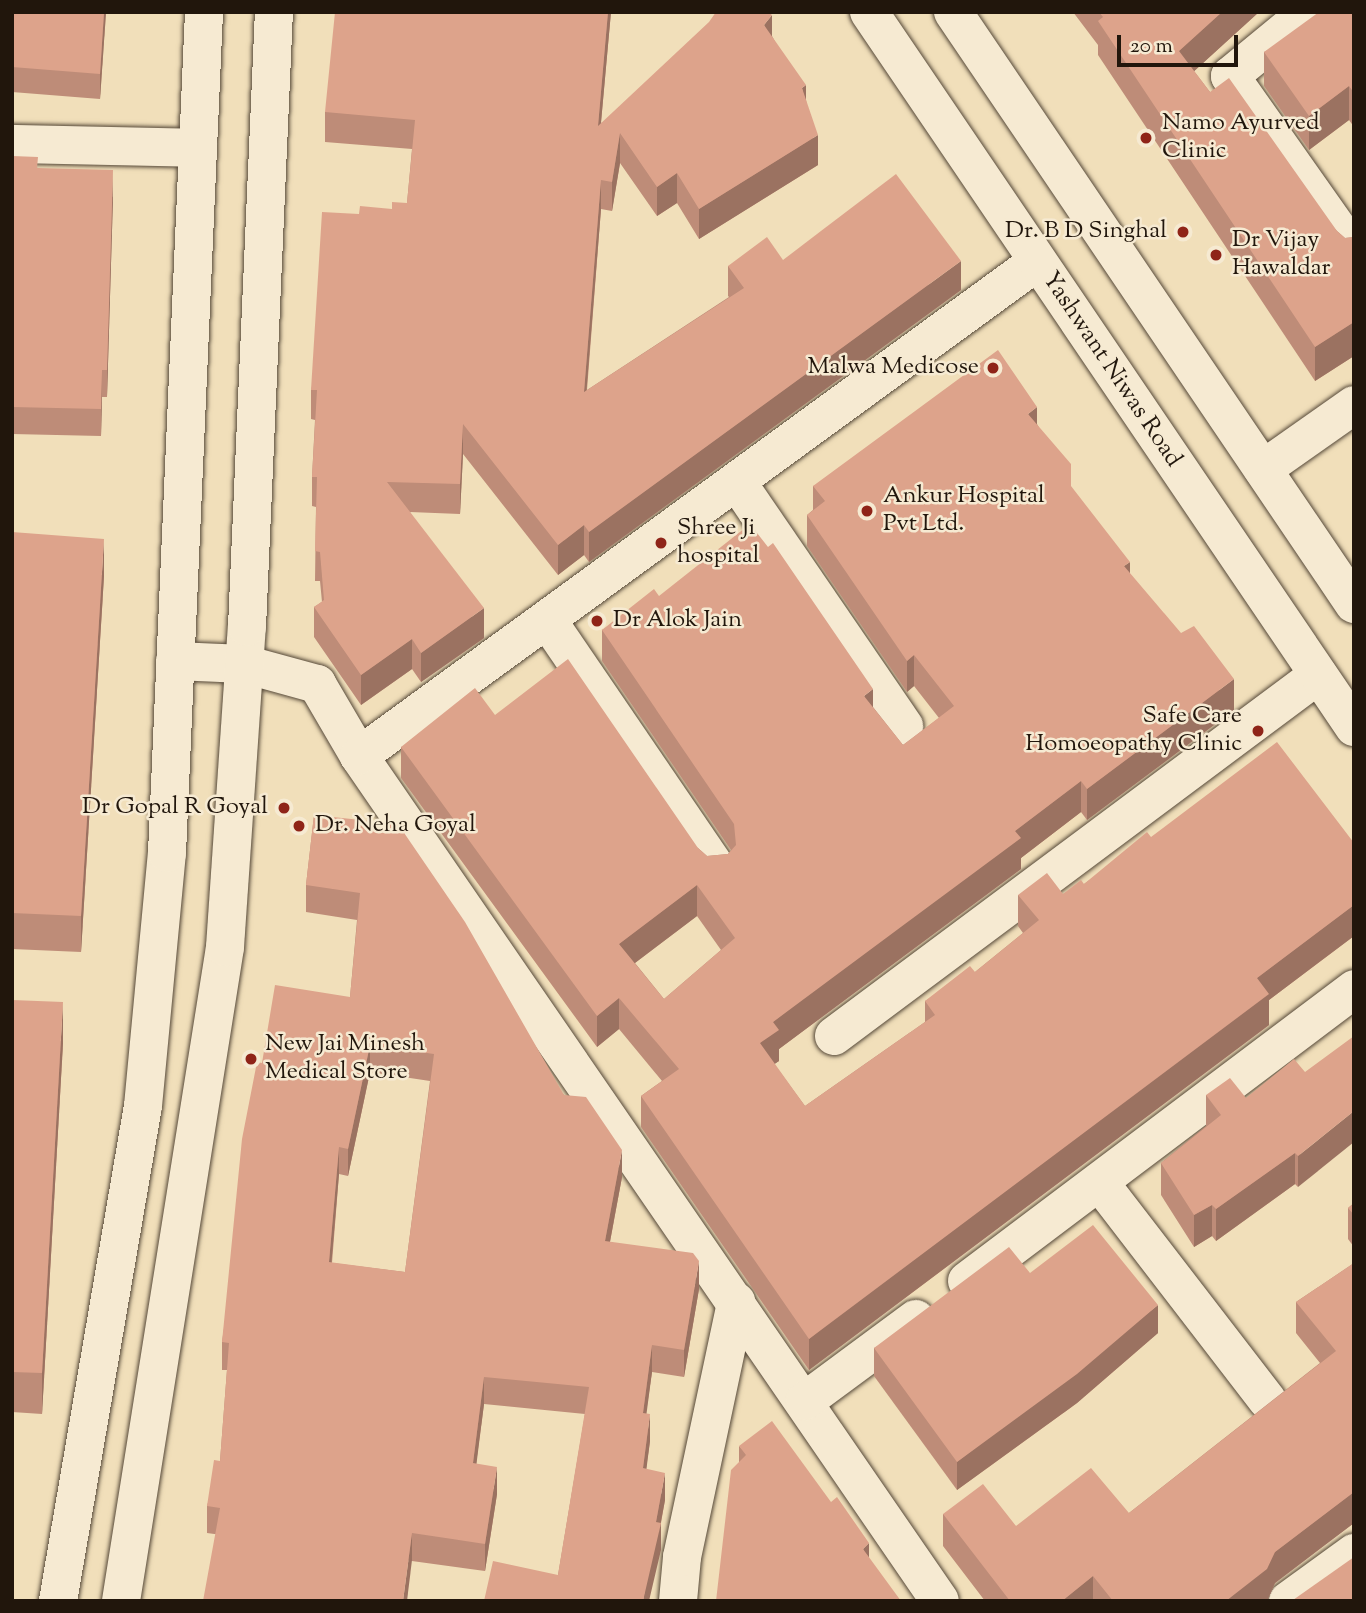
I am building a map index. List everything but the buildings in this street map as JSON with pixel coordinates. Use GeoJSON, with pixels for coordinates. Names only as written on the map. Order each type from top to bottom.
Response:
{"type":"FeatureCollection","features":[{"type":"Feature","properties":{"kind":"street"},"geometry":{"type":"LineString","coordinates":[[51,1598],[70,1532],[143,1105],[167,853],[204,12]]}},
{"type":"Feature","properties":{"kind":"street"},"geometry":{"type":"LineString","coordinates":[[121,1601],[225,947],[244,664],[275,12]]}},
{"type":"Feature","properties":{"kind":"street","name":"Yashwant Niwas Road"},"geometry":{"type":"LineString","coordinates":[[869,12],[1354,727]]}},
{"type":"Feature","properties":{"kind":"street"},"geometry":{"type":"LineString","coordinates":[[953,12],[1354,604]]}},
{"type":"Feature","properties":{"kind":"street"},"geometry":{"type":"LineString","coordinates":[[1308,12],[1230,76],[1354,252]]}},
{"type":"Feature","properties":{"kind":"street"},"geometry":{"type":"LineString","coordinates":[[12,144],[198,148]]}},
{"type":"Feature","properties":{"kind":"street"},"geometry":{"type":"LineString","coordinates":[[359,756],[548,621],[1037,262]]}},
{"type":"Feature","properties":{"kind":"street"},"geometry":{"type":"LineString","coordinates":[[1263,469],[1354,405]]}},
{"type":"Feature","properties":{"kind":"street"},"geometry":{"type":"LineString","coordinates":[[737,482],[904,726]]}},
{"type":"Feature","properties":{"kind":"street"},"geometry":{"type":"LineString","coordinates":[[548,621],[716,867]]}},
{"type":"Feature","properties":{"kind":"street"},"geometry":{"type":"LineString","coordinates":[[175,662],[244,664],[317,684],[359,756],[940,1601]]}},
{"type":"Feature","properties":{"kind":"street"},"geometry":{"type":"LineString","coordinates":[[834,1036],[1318,675]]}},
{"type":"Feature","properties":{"kind":"street"},"geometry":{"type":"LineString","coordinates":[[805,1401],[1100,1183],[1354,989]]}},
{"type":"Feature","properties":{"kind":"street"},"geometry":{"type":"LineString","coordinates":[[1100,1183],[1267,1400]]}},
{"type":"Feature","properties":{"kind":"street"},"geometry":{"type":"LineString","coordinates":[[678,1601],[682,1557],[736,1301]]}},
{"type":"Feature","properties":{"kind":"street"},"geometry":{"type":"LineString","coordinates":[[70,1532],[130,1541]]}},
{"type":"Feature","properties":{"kind":"street"},"geometry":{"type":"LineString","coordinates":[[1288,1601],[1354,1553]]}},
{"type":"Feature","properties":{"kind":"place","name":"Namo Ayurved Clinic"},"geometry":{"type":"Point","coordinates":[1146,138]}},
{"type":"Feature","properties":{"kind":"place","name":"Dr. B D Singhal"},"geometry":{"type":"Point","coordinates":[1183,232]}},
{"type":"Feature","properties":{"kind":"place","name":"Dr Vijay Hawaldar"},"geometry":{"type":"Point","coordinates":[1216,255]}},
{"type":"Feature","properties":{"kind":"place","name":"Malwa Medicose"},"geometry":{"type":"Point","coordinates":[993,368]}},
{"type":"Feature","properties":{"kind":"place","name":"Ankur Hospital Pvt Ltd."},"geometry":{"type":"Point","coordinates":[867,511]}},
{"type":"Feature","properties":{"kind":"place","name":"Shree Ji hospital"},"geometry":{"type":"Point","coordinates":[661,543]}},
{"type":"Feature","properties":{"kind":"place","name":"Dr Alok Jain"},"geometry":{"type":"Point","coordinates":[597,621]}},
{"type":"Feature","properties":{"kind":"place","name":"Safe Care Homoeopathy Clinic"},"geometry":{"type":"Point","coordinates":[1258,731]}},
{"type":"Feature","properties":{"kind":"place","name":"Dr Gopal R Goyal"},"geometry":{"type":"Point","coordinates":[284,808]}},
{"type":"Feature","properties":{"kind":"place","name":"Dr. Neha Goyal"},"geometry":{"type":"Point","coordinates":[299,826]}},
{"type":"Feature","properties":{"kind":"place","name":"New Jai Minesh Medical Store"},"geometry":{"type":"Point","coordinates":[251,1059]}}]}
